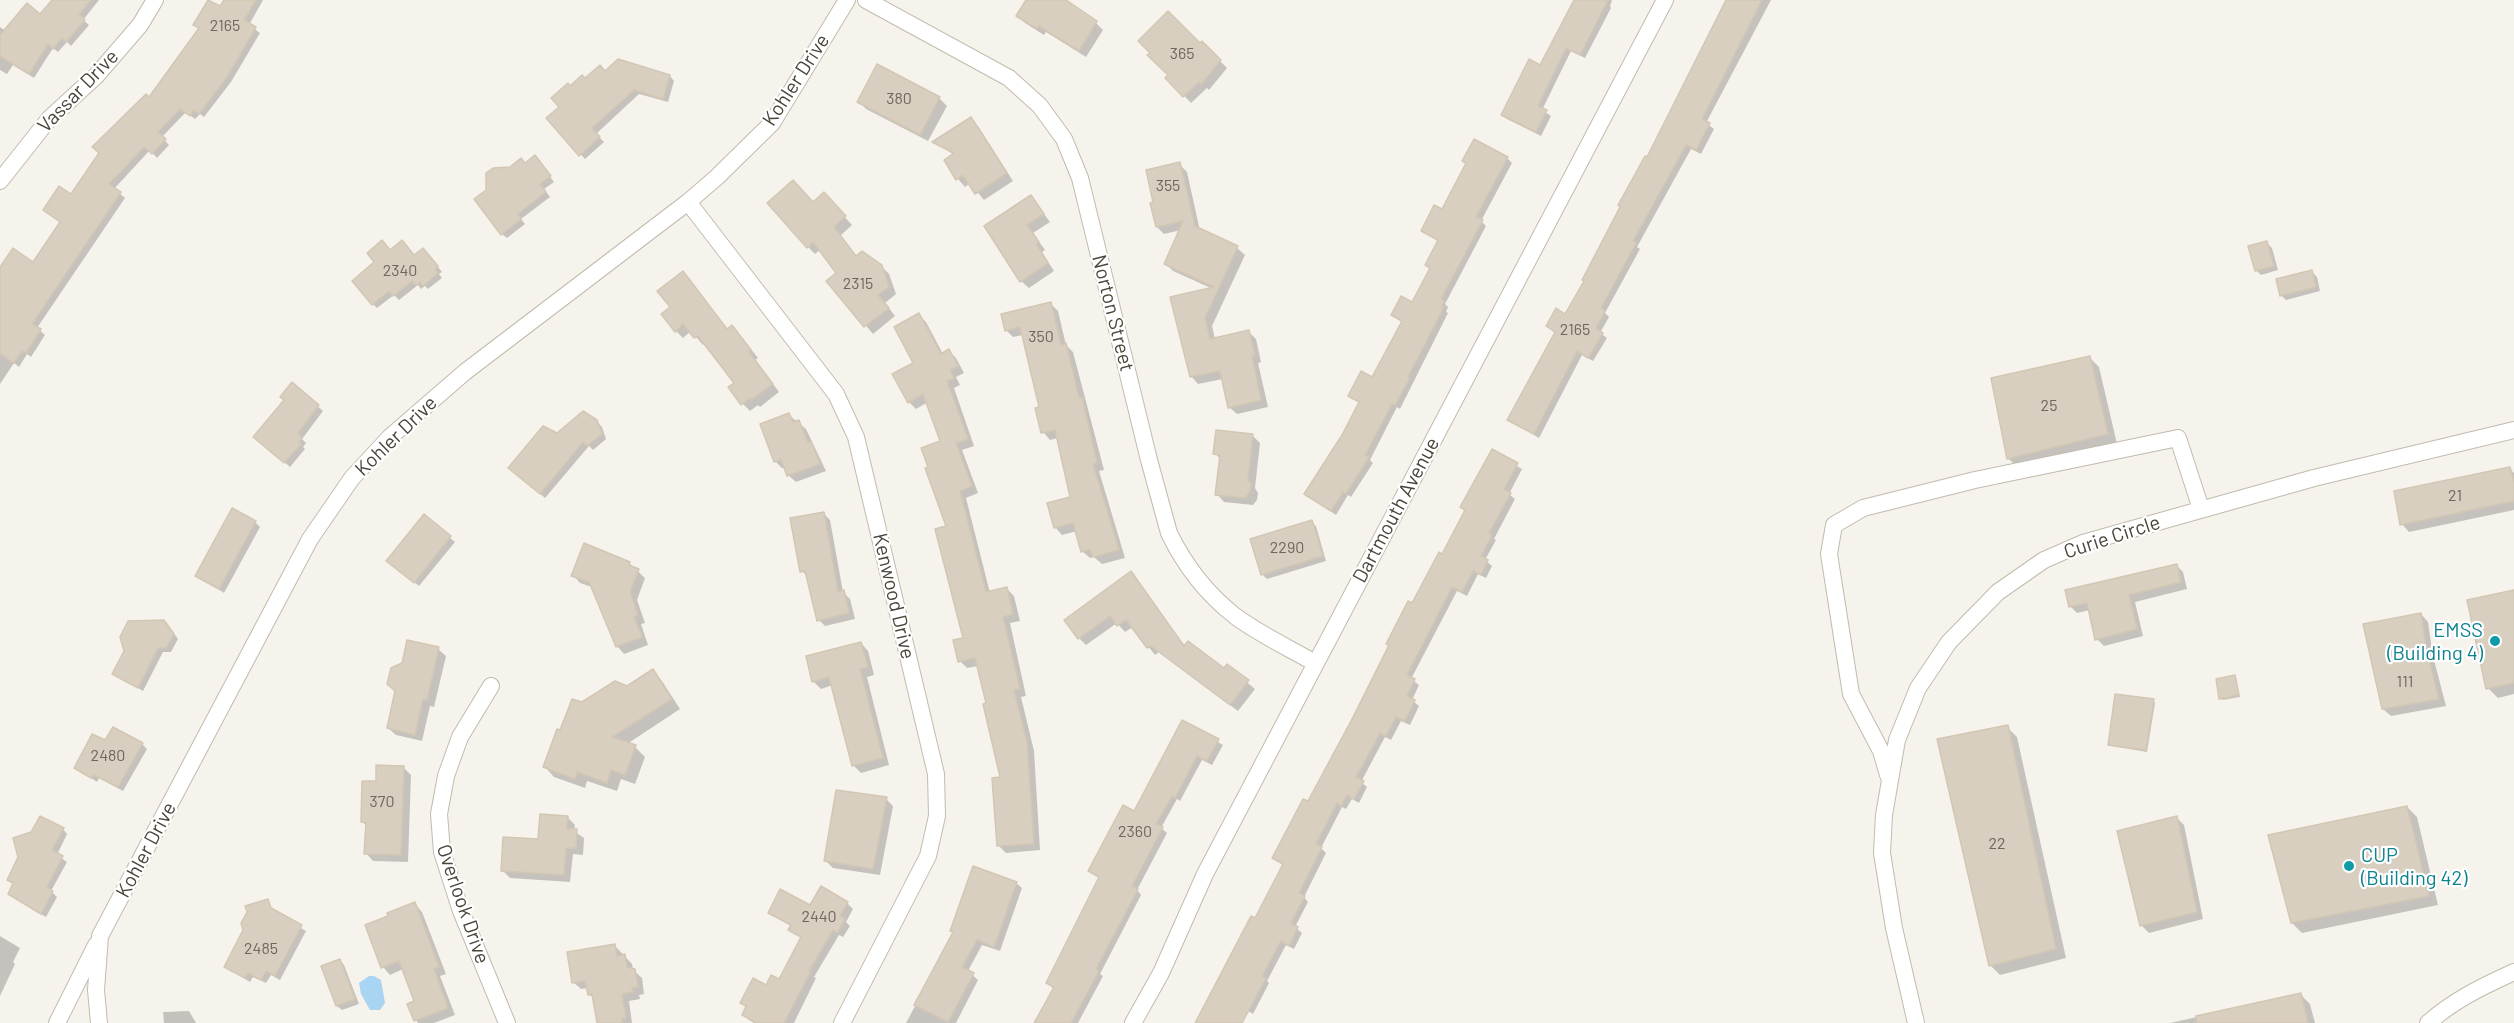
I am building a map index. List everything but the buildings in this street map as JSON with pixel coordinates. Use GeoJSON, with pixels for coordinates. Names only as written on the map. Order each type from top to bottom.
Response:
{"type":"FeatureCollection","features":[{"type":"Feature","properties":{"kind":"street","name":"Vassar Drive"},"geometry":{"type":"LineString","coordinates":[[0,182],[49,119],[96,76],[140,25],[155,0]]}},
{"type":"Feature","properties":{"kind":"street","name":"Kohler Drive"},"geometry":{"type":"LineString","coordinates":[[99,1023],[96,990],[100,936],[310,538],[352,478],[390,437],[465,372],[688,202],[717,177],[772,123],[847,0]]}},
{"type":"Feature","properties":{"kind":"street","name":"Norton Street"},"geometry":{"type":"LineString","coordinates":[[866,0],[1009,78],[1040,106],[1064,140],[1080,178],[1149,460],[1174,543],[1201,583],[1235,616],[1315,663]]}},
{"type":"Feature","properties":{"kind":"street","name":"Dartmouth Avenue"},"geometry":{"type":"LineString","coordinates":[[1133,1023],[1161,973],[1205,874],[1665,0]]}},
{"type":"Feature","properties":{"kind":"street","name":"Kenwood Drive"},"geometry":{"type":"LineString","coordinates":[[688,202],[837,394],[856,437],[936,774],[937,816],[928,856],[842,1023]]}},
{"type":"Feature","properties":{"kind":"street","name":"Curie Circle"},"geometry":{"type":"LineString","coordinates":[[1916,1023],[1894,928],[1882,853],[1884,814],[1897,740],[1918,688],[1949,642],[1998,592],[2044,560],[2083,543],[2314,477],[2503,430],[2514,430]]}},
{"type":"Feature","properties":{"kind":"street"},"geometry":{"type":"LineString","coordinates":[[1890,780],[1881,751],[1851,694],[1829,554],[1834,525],[1863,508],[1975,480],[2178,438],[2201,509]]}},
{"type":"Feature","properties":{"kind":"street","name":"Overlook Drive"},"geometry":{"type":"LineString","coordinates":[[491,686],[460,737],[446,776],[439,814],[445,862],[461,911],[507,1023]]}},
{"type":"Feature","properties":{"kind":"street"},"geometry":{"type":"LineString","coordinates":[[57,1023],[100,936]]}},
{"type":"Feature","properties":{"kind":"street"},"geometry":{"type":"LineString","coordinates":[[2428,1023],[2469,993],[2514,972]]}},
{"type":"Feature","properties":{"kind":"water"},"geometry":{"type":"Polygon","coordinates":[[[369,976],[381,980],[385,1003],[380,1010],[370,1010],[361,994],[359,983],[369,976]]]}},
{"type":"Feature","properties":{"kind":"place","name":"EMSS (Building 4)"},"geometry":{"type":"Point","coordinates":[2495,641]}},
{"type":"Feature","properties":{"kind":"place","name":"CUP (Building 42)"},"geometry":{"type":"Point","coordinates":[2349,866]}}]}
